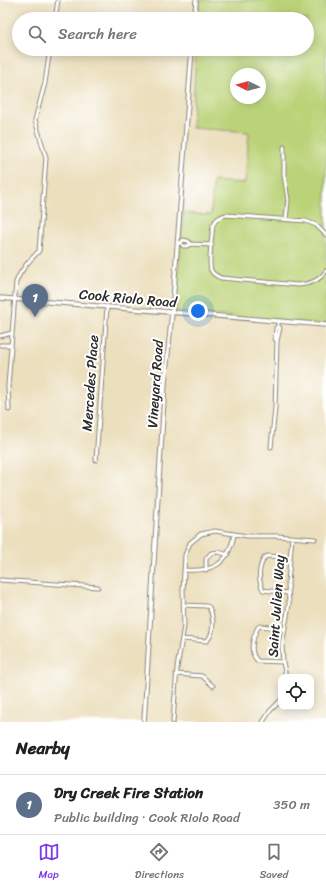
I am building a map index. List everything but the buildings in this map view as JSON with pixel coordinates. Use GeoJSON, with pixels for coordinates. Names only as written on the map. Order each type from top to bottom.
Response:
{"type":"FeatureCollection","features":[{"type":"Feature","properties":{"kind":"street"},"geometry":{"type":"LineString","coordinates":[[56,12],[58,0]]}},
{"type":"Feature","properties":{"kind":"street"},"geometry":{"type":"LineString","coordinates":[[195,12],[196,0]]}},
{"type":"Feature","properties":{"kind":"street"},"geometry":{"type":"LineString","coordinates":[[8,410],[8,386],[16,282],[24,265],[38,251],[46,158],[35,120],[45,83],[49,56]]}},
{"type":"Feature","properties":{"kind":"street","name":"Vineyard Road"},"geometry":{"type":"LineString","coordinates":[[144,722],[157,527],[160,452],[172,312],[180,243],[192,56]]}},
{"type":"Feature","properties":{"kind":"street"},"geometry":{"type":"LineString","coordinates":[[284,147],[284,175],[288,200],[286,219]]}},
{"type":"Feature","properties":{"kind":"street"},"geometry":{"type":"LineString","coordinates":[[326,235],[316,225],[306,222],[286,219],[226,215],[220,216],[213,225],[210,264],[212,272],[221,278],[306,284],[314,282],[326,271]]}},
{"type":"Feature","properties":{"kind":"street"},"geometry":{"type":"LineString","coordinates":[[180,243],[183,240],[188,241],[191,244],[212,245]]}},
{"type":"Feature","properties":{"kind":"street","name":"Cook Riolo Road"},"geometry":{"type":"LineString","coordinates":[[0,298],[326,325]]}},
{"type":"Feature","properties":{"kind":"street","name":"Mercedes Place"},"geometry":{"type":"LineString","coordinates":[[96,460],[106,307]]}},
{"type":"Feature","properties":{"kind":"street"},"geometry":{"type":"LineString","coordinates":[[271,447],[275,408],[276,328],[278,326],[278,321]]}},
{"type":"Feature","properties":{"kind":"street"},"geometry":{"type":"LineString","coordinates":[[0,336],[12,333]]}},
{"type":"Feature","properties":{"kind":"street"},"geometry":{"type":"LineString","coordinates":[[0,345],[11,345]]}},
{"type":"Feature","properties":{"kind":"street"},"geometry":{"type":"LineString","coordinates":[[173,722],[176,674],[184,626],[183,605],[186,548],[197,536],[207,531],[234,535],[315,539]]}},
{"type":"Feature","properties":{"kind":"street"},"geometry":{"type":"LineString","coordinates":[[184,570],[206,570],[218,565],[228,555],[232,546],[234,535]]}},
{"type":"Feature","properties":{"kind":"street","name":"Saint Julien Way"},"geometry":{"type":"LineString","coordinates":[[285,674],[282,646],[289,604],[288,593],[292,537]]}},
{"type":"Feature","properties":{"kind":"street"},"geometry":{"type":"LineString","coordinates":[[206,570],[206,559],[211,553],[219,552],[228,555]]}},
{"type":"Feature","properties":{"kind":"street"},"geometry":{"type":"LineString","coordinates":[[288,593],[263,590],[260,576],[261,565],[265,557],[290,558]]}},
{"type":"Feature","properties":{"kind":"street"},"geometry":{"type":"LineString","coordinates":[[0,580],[98,587]]}},
{"type":"Feature","properties":{"kind":"street"},"geometry":{"type":"LineString","coordinates":[[182,639],[207,641],[212,633],[213,626],[213,618],[209,607],[183,605]]}},
{"type":"Feature","properties":{"kind":"street"},"geometry":{"type":"LineString","coordinates":[[283,662],[258,661],[254,657],[253,638],[258,627],[261,626],[284,628]]}},
{"type":"Feature","properties":{"kind":"street"},"geometry":{"type":"LineString","coordinates":[[176,674],[202,676],[213,686]]}},
{"type":"Feature","properties":{"kind":"street"},"geometry":{"type":"LineString","coordinates":[[263,722],[266,715],[278,703]]}},
{"type":"Feature","properties":{"kind":"green space"},"geometry":{"type":"Polygon","coordinates":[[[199,0],[326,0],[326,325],[175,312],[183,213],[211,215],[213,181],[245,183],[249,132],[192,128],[196,56],[314,56],[314,12],[198,12],[199,0]]]}},
{"type":"Feature","properties":{"kind":"place","name":"Dry Creek Fire Station"},"geometry":{"type":"Point","coordinates":[35,317]}}]}
